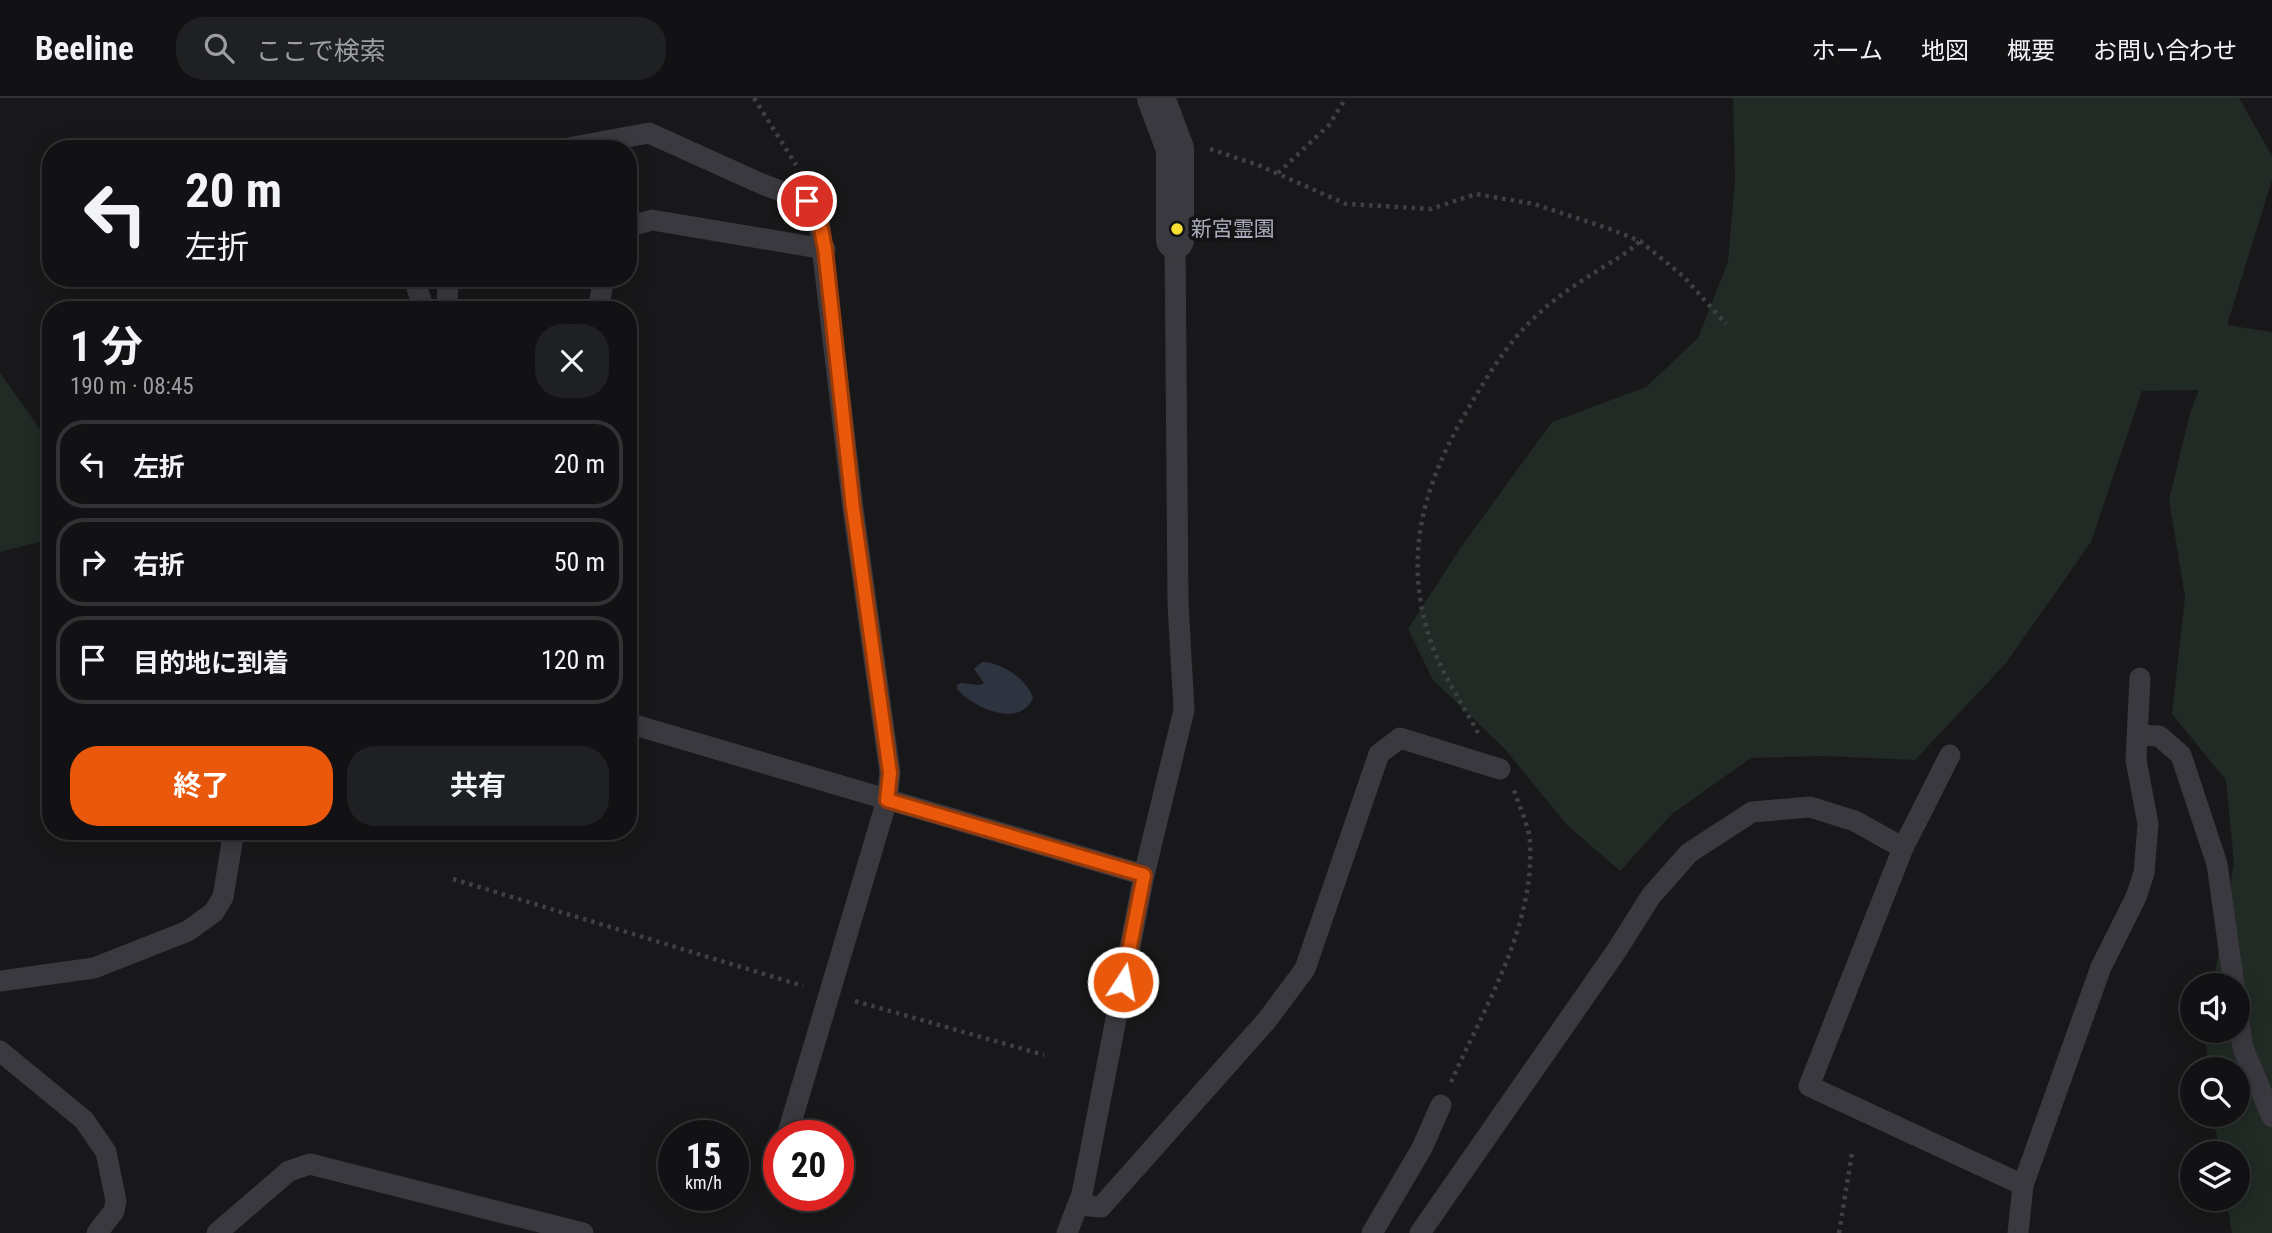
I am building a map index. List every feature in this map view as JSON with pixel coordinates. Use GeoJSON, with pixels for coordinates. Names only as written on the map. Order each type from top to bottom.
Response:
{"type":"FeatureCollection","features":[{"type":"Feature","properties":{"kind":"street"},"geometry":{"type":"LineString","coordinates":[[1156,98],[1175,149],[1175,240]]}},
{"type":"Feature","properties":{"kind":"lane"},"geometry":{"type":"LineString","coordinates":[[612,140],[649,133],[762,184],[807,201],[818,213],[825,249],[853,508],[890,773],[887,800],[792,1120]]}},
{"type":"Feature","properties":{"kind":"lane"},"geometry":{"type":"LineString","coordinates":[[637,224],[652,220],[825,249]]}},
{"type":"Feature","properties":{"kind":"lane"},"geometry":{"type":"LineString","coordinates":[[1067,1233],[1078,1205],[1144,875],[1184,710],[1178,603],[1175,240]]}},
{"type":"Feature","properties":{"kind":"lane"},"geometry":{"type":"LineString","coordinates":[[2018,1233],[2023,1185],[2101,967],[2136,897],[2144,873],[2148,824],[2136,760],[2140,678]]}},
{"type":"Feature","properties":{"kind":"lane"},"geometry":{"type":"LineString","coordinates":[[637,726],[1144,875]]}},
{"type":"Feature","properties":{"kind":"lane"},"geometry":{"type":"LineString","coordinates":[[2138,735],[2158,736],[2181,755],[2217,864],[2232,973]]}},
{"type":"Feature","properties":{"kind":"lane"},"geometry":{"type":"LineString","coordinates":[[1078,1205],[1101,1207],[1267,1020],[1305,969],[1379,754],[1400,738],[1500,769]]}},
{"type":"Feature","properties":{"kind":"lane"},"geometry":{"type":"LineString","coordinates":[[1950,755],[1903,848],[1809,1086],[2023,1185]]}},
{"type":"Feature","properties":{"kind":"lane"},"geometry":{"type":"LineString","coordinates":[[1420,1233],[1617,950],[1651,896],[1689,853],[1752,812],[1810,807],[1855,821],[1903,848]]}},
{"type":"Feature","properties":{"kind":"lane"},"geometry":{"type":"LineString","coordinates":[[0,981],[94,968],[188,931],[214,912],[223,897],[232,840]]}},
{"type":"Feature","properties":{"kind":"lane"},"geometry":{"type":"LineString","coordinates":[[2242,1043],[2272,1118]]}},
{"type":"Feature","properties":{"kind":"lane"},"geometry":{"type":"LineString","coordinates":[[0,1051],[84,1119],[106,1152],[116,1201],[114,1211],[97,1233]]}},
{"type":"Feature","properties":{"kind":"lane"},"geometry":{"type":"LineString","coordinates":[[1372,1233],[1422,1148],[1441,1105]]}},
{"type":"Feature","properties":{"kind":"lane"},"geometry":{"type":"LineString","coordinates":[[216,1233],[289,1171],[310,1164],[583,1233]]}},
{"type":"Feature","properties":{"kind":"path"},"geometry":{"type":"LineString","coordinates":[[754,98],[795,164],[818,213]]}},
{"type":"Feature","properties":{"kind":"path"},"geometry":{"type":"LineString","coordinates":[[1278,173],[1329,125],[1346,98]]}},
{"type":"Feature","properties":{"kind":"path"},"geometry":{"type":"LineString","coordinates":[[1175,149],[1203,146],[1278,173],[1346,204],[1431,209],[1476,194],[1534,204],[1640,241],[1683,276],[1726,324]]}},
{"type":"Feature","properties":{"kind":"path"},"geometry":{"type":"LineString","coordinates":[[1441,1105],[1518,934],[1528,888],[1530,840],[1514,791],[1435,653],[1420,601],[1418,578],[1419,535],[1425,501],[1447,445],[1493,366],[1515,336],[1562,294],[1630,252],[1640,241]]}},
{"type":"Feature","properties":{"kind":"path"},"geometry":{"type":"LineString","coordinates":[[453,879],[829,994],[1044,1055]]}},
{"type":"Feature","properties":{"kind":"path"},"geometry":{"type":"LineString","coordinates":[[1839,1233],[1852,1153]]}},
{"type":"Feature","properties":{"kind":"shaded area"},"geometry":{"type":"Polygon","coordinates":[[[1733,98],[2239,98],[2272,156],[2272,180],[2227,325],[2272,332],[2272,1233],[2232,1233],[2228,1211],[2250,1211],[2250,1141],[2217,1141],[2216,1127],[2250,1127],[2250,1057],[2207,1057],[2206,1043],[2250,1043],[2250,973],[2215,973],[2234,863],[2226,780],[2172,714],[2185,597],[2169,500],[2190,413],[2199,390],[2142,391],[2091,542],[2006,663],[1915,760],[1824,756],[1751,758],[1672,814],[1620,871],[1567,825],[1504,748],[1433,680],[1408,629],[1461,547],[1552,422],[1646,387],[1698,338],[1728,262],[1735,179],[1733,98]]]}},
{"type":"Feature","properties":{"kind":"shaded area"},"geometry":{"type":"Polygon","coordinates":[[[0,373],[42,432],[42,541],[0,552],[0,373]]]}},
{"type":"Feature","properties":{"kind":"water"},"geometry":{"type":"Polygon","coordinates":[[[982,662],[1005,668],[1025,684],[1033,698],[1027,707],[1007,714],[996,712],[974,703],[957,689],[957,685],[961,683],[984,683],[974,669],[982,662]]]}},
{"type":"Feature","properties":{"kind":"place","name":"新宮霊園"},"geometry":{"type":"Point","coordinates":[1177,229]}},
{"type":"Feature","properties":{"kind":"route"},"geometry":{"type":"LineString","coordinates":[[807,201],[818,213],[825,249],[853,508],[890,773],[887,800],[1144,875],[1123,982]]}}]}
